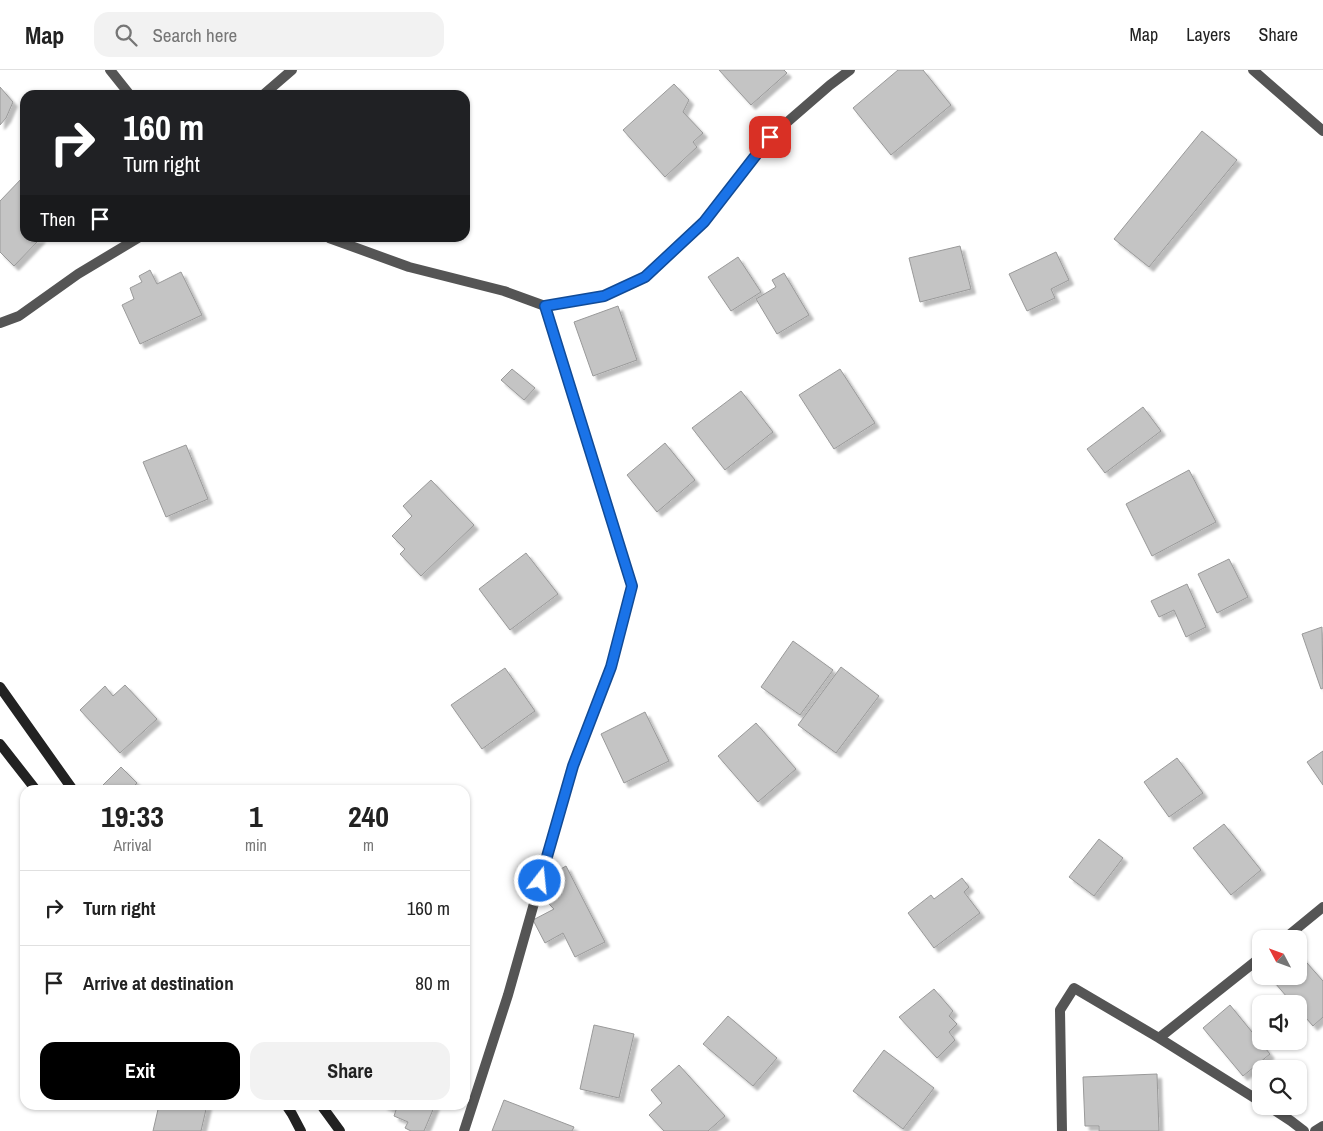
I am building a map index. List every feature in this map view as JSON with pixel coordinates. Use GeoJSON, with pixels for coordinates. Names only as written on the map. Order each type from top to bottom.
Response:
{"type":"FeatureCollection","features":[{"type":"Feature","properties":{"kind":"main road"},"geometry":{"type":"LineString","coordinates":[[0,688],[69,785]]}},
{"type":"Feature","properties":{"kind":"main road"},"geometry":{"type":"LineString","coordinates":[[0,744],[32,785]]}},
{"type":"Feature","properties":{"kind":"main road"},"geometry":{"type":"LineString","coordinates":[[289,1110],[300,1131]]}},
{"type":"Feature","properties":{"kind":"main road"},"geometry":{"type":"LineString","coordinates":[[325,1110],[340,1131]]}},
{"type":"Feature","properties":{"kind":"street"},"geometry":{"type":"LineString","coordinates":[[110,70],[126,90]]}},
{"type":"Feature","properties":{"kind":"street"},"geometry":{"type":"LineString","coordinates":[[269,90],[292,70]]}},
{"type":"Feature","properties":{"kind":"street"},"geometry":{"type":"LineString","coordinates":[[340,242],[409,267],[504,291],[545,306],[604,296],[645,277],[704,222],[770,137],[830,84],[850,70]]}},
{"type":"Feature","properties":{"kind":"street"},"geometry":{"type":"LineString","coordinates":[[1253,70],[1323,131]]}},
{"type":"Feature","properties":{"kind":"street"},"geometry":{"type":"LineString","coordinates":[[0,323],[19,316],[78,274],[131,242]]}},
{"type":"Feature","properties":{"kind":"street"},"geometry":{"type":"LineString","coordinates":[[464,1131],[508,995],[573,766],[611,667],[632,586],[545,306]]}},
{"type":"Feature","properties":{"kind":"street"},"geometry":{"type":"LineString","coordinates":[[1295,930],[1323,907]]}},
{"type":"Feature","properties":{"kind":"street"},"geometry":{"type":"LineString","coordinates":[[1159,1038],[1252,963]]}},
{"type":"Feature","properties":{"kind":"street"},"geometry":{"type":"LineString","coordinates":[[1062,1131],[1060,1010],[1074,988],[1252,1096]]}},
{"type":"Feature","properties":{"kind":"street"},"geometry":{"type":"LineString","coordinates":[[1282,1115],[1304,1131]]}},
{"type":"Feature","properties":{"kind":"street"},"geometry":{"type":"LineString","coordinates":[[1315,1131],[1323,1126]]}},
{"type":"Feature","properties":{"kind":"building"},"geometry":{"type":"Polygon","coordinates":[[[719,70],[784,70],[787,73],[751,105],[719,70]]]}},
{"type":"Feature","properties":{"kind":"building"},"geometry":{"type":"Polygon","coordinates":[[[898,70],[923,70],[951,105],[891,155],[853,108],[898,70]]]}},
{"type":"Feature","properties":{"kind":"building"},"geometry":{"type":"Polygon","coordinates":[[[674,84],[689,100],[683,112],[703,133],[693,142],[697,147],[665,177],[623,130],[674,84]]]}},
{"type":"Feature","properties":{"kind":"building"},"geometry":{"type":"Polygon","coordinates":[[[0,87],[13,102],[6,118],[0,125],[0,87]]]}},
{"type":"Feature","properties":{"kind":"building"},"geometry":{"type":"Polygon","coordinates":[[[1202,131],[1237,160],[1149,267],[1114,239],[1202,131]]]}},
{"type":"Feature","properties":{"kind":"building"},"geometry":{"type":"Polygon","coordinates":[[[20,180],[20,242],[37,242],[14,266],[0,252],[0,201],[20,180]]]}},
{"type":"Feature","properties":{"kind":"building"},"geometry":{"type":"Polygon","coordinates":[[[960,246],[971,289],[920,302],[909,258],[960,246]]]}},
{"type":"Feature","properties":{"kind":"building"},"geometry":{"type":"Polygon","coordinates":[[[1056,252],[1069,280],[1051,289],[1055,298],[1027,311],[1009,274],[1056,252]]]}},
{"type":"Feature","properties":{"kind":"building"},"geometry":{"type":"Polygon","coordinates":[[[738,257],[761,292],[731,311],[708,277],[738,257]]]}},
{"type":"Feature","properties":{"kind":"building"},"geometry":{"type":"Polygon","coordinates":[[[150,270],[157,284],[181,272],[202,315],[140,344],[122,305],[134,299],[130,288],[142,282],[139,276],[150,270]]]}},
{"type":"Feature","properties":{"kind":"building"},"geometry":{"type":"Polygon","coordinates":[[[784,273],[809,315],[777,334],[756,299],[776,287],[772,280],[784,273]]]}},
{"type":"Feature","properties":{"kind":"building"},"geometry":{"type":"Polygon","coordinates":[[[618,306],[637,360],[593,376],[574,322],[618,306]]]}},
{"type":"Feature","properties":{"kind":"building"},"geometry":{"type":"Polygon","coordinates":[[[512,369],[535,388],[524,400],[501,380],[512,369]]]}},
{"type":"Feature","properties":{"kind":"building"},"geometry":{"type":"Polygon","coordinates":[[[840,369],[875,423],[834,449],[799,395],[840,369]]]}},
{"type":"Feature","properties":{"kind":"building"},"geometry":{"type":"Polygon","coordinates":[[[741,391],[773,432],[725,470],[692,428],[741,391]]]}},
{"type":"Feature","properties":{"kind":"building"},"geometry":{"type":"Polygon","coordinates":[[[1143,407],[1161,431],[1105,473],[1087,449],[1143,407]]]}},
{"type":"Feature","properties":{"kind":"building"},"geometry":{"type":"Polygon","coordinates":[[[665,443],[695,480],[657,512],[627,475],[665,443]]]}},
{"type":"Feature","properties":{"kind":"building"},"geometry":{"type":"Polygon","coordinates":[[[186,445],[208,499],[166,517],[143,462],[186,445]]]}},
{"type":"Feature","properties":{"kind":"building"},"geometry":{"type":"Polygon","coordinates":[[[1189,470],[1216,522],[1152,556],[1126,504],[1189,470]]]}},
{"type":"Feature","properties":{"kind":"building"},"geometry":{"type":"Polygon","coordinates":[[[431,480],[474,525],[421,576],[400,554],[405,549],[392,536],[412,516],[403,506],[431,480]]]}},
{"type":"Feature","properties":{"kind":"building"},"geometry":{"type":"Polygon","coordinates":[[[526,553],[558,594],[510,630],[479,589],[526,553]]]}},
{"type":"Feature","properties":{"kind":"building"},"geometry":{"type":"Polygon","coordinates":[[[1229,559],[1248,597],[1217,613],[1198,574],[1229,559]]]}},
{"type":"Feature","properties":{"kind":"building"},"geometry":{"type":"Polygon","coordinates":[[[1187,584],[1206,627],[1186,637],[1174,610],[1159,617],[1151,601],[1187,584]]]}},
{"type":"Feature","properties":{"kind":"building"},"geometry":{"type":"Polygon","coordinates":[[[1322,627],[1323,688],[1321,689],[1302,634],[1322,627]]]}},
{"type":"Feature","properties":{"kind":"building"},"geometry":{"type":"Polygon","coordinates":[[[793,641],[833,670],[800,715],[761,687],[793,641]]]}},
{"type":"Feature","properties":{"kind":"building"},"geometry":{"type":"Polygon","coordinates":[[[841,667],[879,696],[836,753],[798,725],[841,667]]]}},
{"type":"Feature","properties":{"kind":"building"},"geometry":{"type":"Polygon","coordinates":[[[505,668],[535,711],[482,749],[451,705],[505,668]]]}},
{"type":"Feature","properties":{"kind":"building"},"geometry":{"type":"Polygon","coordinates":[[[125,685],[157,719],[120,753],[80,710],[105,686],[113,696],[125,685]]]}},
{"type":"Feature","properties":{"kind":"building"},"geometry":{"type":"Polygon","coordinates":[[[645,712],[669,761],[624,783],[601,734],[645,712]]]}},
{"type":"Feature","properties":{"kind":"building"},"geometry":{"type":"Polygon","coordinates":[[[756,723],[796,769],[758,802],[718,756],[756,723]]]}},
{"type":"Feature","properties":{"kind":"building"},"geometry":{"type":"Polygon","coordinates":[[[1323,751],[1323,785],[1307,762],[1323,751]]]}},
{"type":"Feature","properties":{"kind":"building"},"geometry":{"type":"Polygon","coordinates":[[[1177,758],[1203,793],[1169,817],[1144,782],[1177,758]]]}},
{"type":"Feature","properties":{"kind":"building"},"geometry":{"type":"Polygon","coordinates":[[[121,767],[137,783],[135,785],[103,785],[121,767]]]}},
{"type":"Feature","properties":{"kind":"building"},"geometry":{"type":"Polygon","coordinates":[[[1224,824],[1261,870],[1231,895],[1193,848],[1224,824]]]}},
{"type":"Feature","properties":{"kind":"building"},"geometry":{"type":"Polygon","coordinates":[[[1099,839],[1123,858],[1094,896],[1069,877],[1099,839]]]}},
{"type":"Feature","properties":{"kind":"building"},"geometry":{"type":"Polygon","coordinates":[[[566,866],[605,942],[575,957],[563,933],[545,943],[533,920],[554,909],[547,902],[555,895],[552,874],[566,866]]]}},
{"type":"Feature","properties":{"kind":"building"},"geometry":{"type":"Polygon","coordinates":[[[962,878],[969,887],[964,892],[980,913],[934,948],[908,913],[931,895],[934,899],[962,878]]]}},
{"type":"Feature","properties":{"kind":"building"},"geometry":{"type":"Polygon","coordinates":[[[1308,964],[1323,981],[1323,1017],[1313,1026],[1307,1019],[1307,995],[1285,995],[1277,985],[1308,985],[1308,964]]]}},
{"type":"Feature","properties":{"kind":"building"},"geometry":{"type":"Polygon","coordinates":[[[934,989],[953,1011],[949,1016],[957,1024],[949,1032],[955,1040],[937,1058],[899,1017],[934,989]]]}},
{"type":"Feature","properties":{"kind":"building"},"geometry":{"type":"Polygon","coordinates":[[[1230,1005],[1252,1032],[1252,1050],[1267,1050],[1270,1054],[1263,1060],[1252,1060],[1252,1069],[1243,1076],[1203,1028],[1230,1005]]]}},
{"type":"Feature","properties":{"kind":"building"},"geometry":{"type":"Polygon","coordinates":[[[728,1016],[777,1058],[753,1086],[703,1044],[728,1016]]]}},
{"type":"Feature","properties":{"kind":"building"},"geometry":{"type":"Polygon","coordinates":[[[594,1025],[634,1034],[619,1098],[580,1089],[594,1025]]]}},
{"type":"Feature","properties":{"kind":"building"},"geometry":{"type":"Polygon","coordinates":[[[884,1050],[934,1088],[903,1129],[853,1091],[884,1050]]]}},
{"type":"Feature","properties":{"kind":"building"},"geometry":{"type":"Polygon","coordinates":[[[679,1065],[725,1116],[708,1131],[664,1131],[649,1115],[662,1103],[651,1090],[679,1065]]]}},
{"type":"Feature","properties":{"kind":"building"},"geometry":{"type":"Polygon","coordinates":[[[1157,1074],[1159,1131],[1099,1131],[1099,1126],[1085,1126],[1083,1077],[1157,1074]]]}},
{"type":"Feature","properties":{"kind":"building"},"geometry":{"type":"Polygon","coordinates":[[[504,1100],[574,1127],[572,1131],[492,1131],[504,1100]]]}},
{"type":"Feature","properties":{"kind":"building"},"geometry":{"type":"Polygon","coordinates":[[[158,1110],[206,1110],[201,1131],[153,1131],[158,1110]]]}},
{"type":"Feature","properties":{"kind":"building"},"geometry":{"type":"Polygon","coordinates":[[[396,1110],[433,1110],[424,1131],[411,1131],[405,1128],[408,1122],[394,1116],[396,1110]]]}},
{"type":"Feature","properties":{"kind":"route"},"geometry":{"type":"LineString","coordinates":[[540,881],[573,766],[611,667],[632,586],[545,306],[604,296],[645,277],[704,222],[770,137]]}}]}
